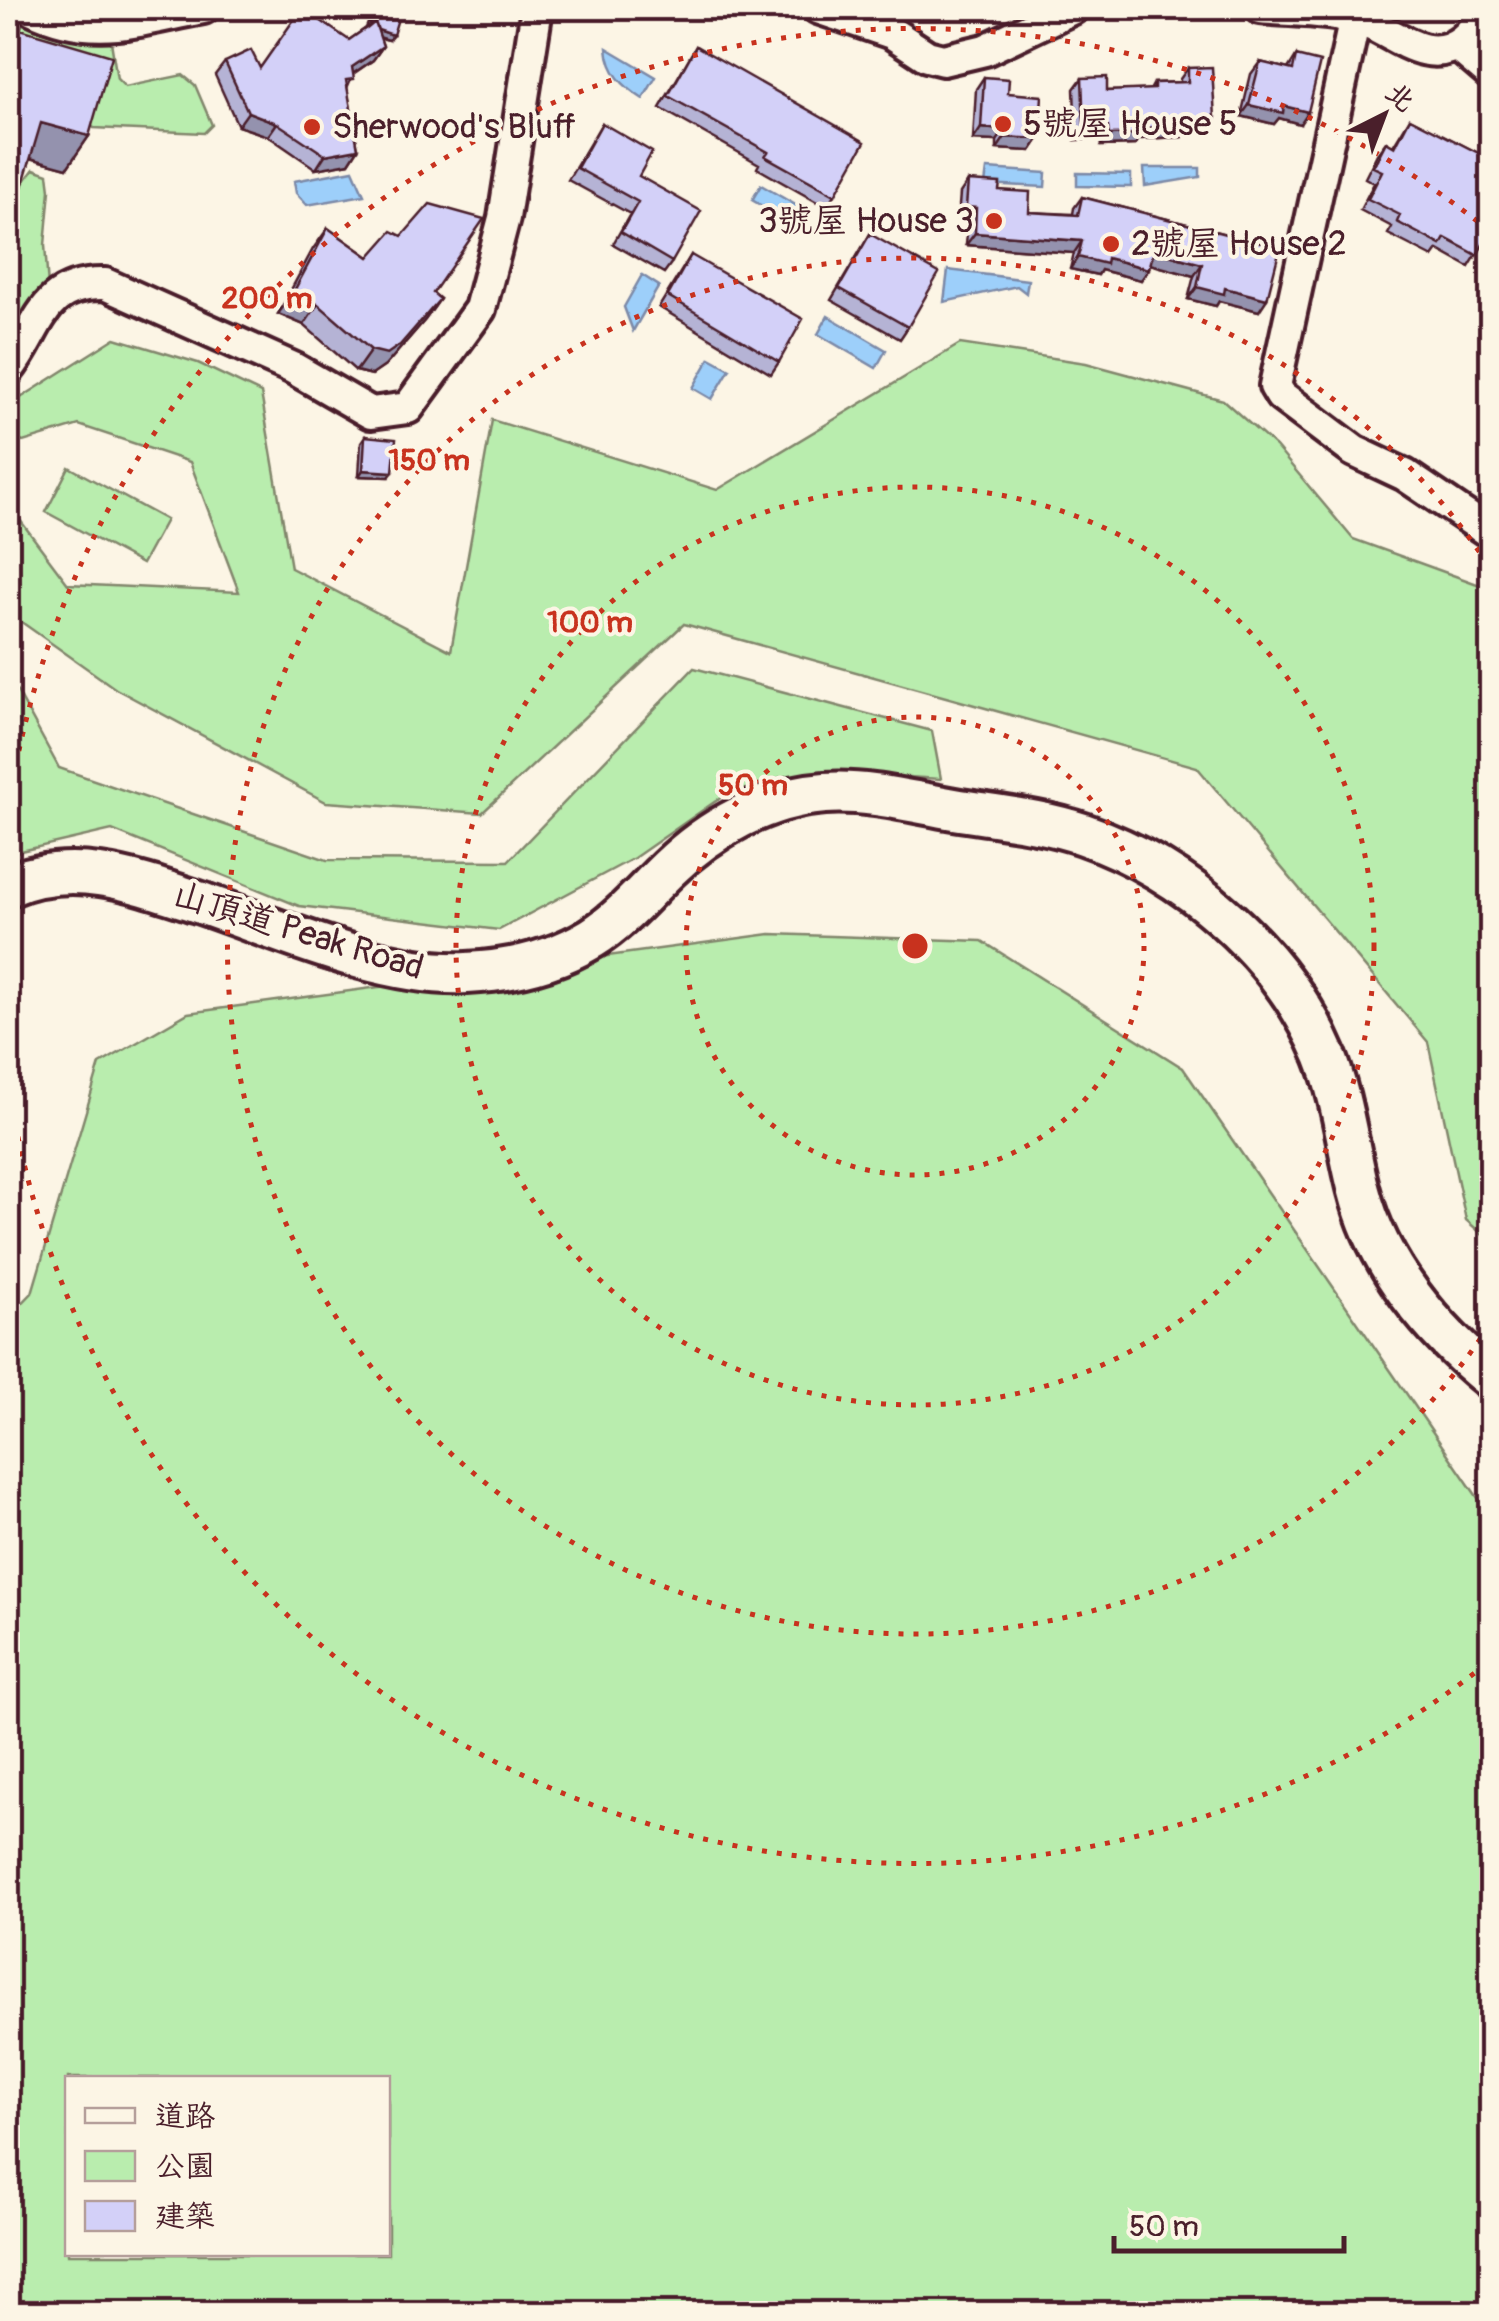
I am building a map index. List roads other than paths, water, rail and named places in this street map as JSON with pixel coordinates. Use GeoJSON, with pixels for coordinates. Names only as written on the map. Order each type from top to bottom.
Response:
{"type":"FeatureCollection","features":[{"type":"Feature","properties":{"kind":"main road","name":"山頂道 Peak Road"},"geometry":{"type":"LineString","coordinates":[[8,886],[54,873],[106,875],[387,964],[460,974],[522,966],[575,947],[624,914],[669,867],[714,832],[751,812],[788,799],[827,792],[867,794],[1084,834],[1130,853],[1196,895],[1241,934],[1283,982],[1308,1020],[1334,1080],[1360,1196],[1378,1241],[1430,1320],[1492,1379]]}},
{"type":"Feature","properties":{"kind":"street"},"geometry":{"type":"LineString","coordinates":[[31,8],[63,22],[98,27],[203,8]]}},
{"type":"Feature","properties":{"kind":"street"},"geometry":{"type":"LineString","coordinates":[[8,370],[43,311],[57,296],[73,287],[105,284],[293,368],[371,413],[408,408],[480,308],[504,218],[537,8]]}},
{"type":"Feature","properties":{"kind":"street"},"geometry":{"type":"LineString","coordinates":[[818,8],[892,33],[927,56],[943,60],[985,50],[1073,8]]}},
{"type":"Feature","properties":{"kind":"street"},"geometry":{"type":"LineString","coordinates":[[1261,8],[1355,18],[1423,51],[1457,45],[1473,30],[1482,8]]}},
{"type":"Feature","properties":{"kind":"street"},"geometry":{"type":"LineString","coordinates":[[1355,18],[1274,379],[1281,396],[1354,451],[1405,476],[1492,534]]}},
{"type":"Feature","properties":{"kind":"street"},"geometry":{"type":"LineString","coordinates":[[1457,45],[1492,74]]}},
{"type":"Feature","properties":{"kind":"water"},"geometry":{"type":"Polygon","coordinates":[[[607,48],[656,77],[643,99],[618,78],[607,48]]]}},
{"type":"Feature","properties":{"kind":"water"},"geometry":{"type":"Polygon","coordinates":[[[1144,168],[1200,168],[1200,177],[1145,186],[1144,168]]]}},
{"type":"Feature","properties":{"kind":"water"},"geometry":{"type":"Polygon","coordinates":[[[987,169],[1046,173],[1045,187],[985,184],[987,169]]]}},
{"type":"Feature","properties":{"kind":"water"},"geometry":{"type":"Polygon","coordinates":[[[353,170],[364,195],[307,205],[296,193],[294,181],[353,170]]]}},
{"type":"Feature","properties":{"kind":"water"},"geometry":{"type":"Polygon","coordinates":[[[1077,173],[1131,174],[1131,187],[1077,186],[1077,173]]]}},
{"type":"Feature","properties":{"kind":"water"},"geometry":{"type":"Polygon","coordinates":[[[761,185],[811,214],[801,229],[752,200],[761,185]]]}},
{"type":"Feature","properties":{"kind":"water"},"geometry":{"type":"Polygon","coordinates":[[[948,270],[1028,280],[1026,293],[1017,286],[944,302],[948,270]]]}},
{"type":"Feature","properties":{"kind":"water"},"geometry":{"type":"Polygon","coordinates":[[[642,275],[659,286],[633,331],[624,307],[642,275]]]}},
{"type":"Feature","properties":{"kind":"water"},"geometry":{"type":"Polygon","coordinates":[[[828,316],[886,350],[876,368],[818,334],[828,316]]]}},
{"type":"Feature","properties":{"kind":"water"},"geometry":{"type":"Polygon","coordinates":[[[710,358],[730,369],[712,399],[693,388],[710,358]]]}},
{"type":"Feature","properties":{"kind":"place","name":"5號屋 House 5"},"geometry":{"type":"Point","coordinates":[1003,124]}},
{"type":"Feature","properties":{"kind":"place","name":"Sherwood's Bluff"},"geometry":{"type":"Point","coordinates":[312,127]}},
{"type":"Feature","properties":{"kind":"place","name":"3號屋 House 3"},"geometry":{"type":"Point","coordinates":[994,221]}},
{"type":"Feature","properties":{"kind":"place","name":"2號屋 House 2"},"geometry":{"type":"Point","coordinates":[1111,244]}}]}
